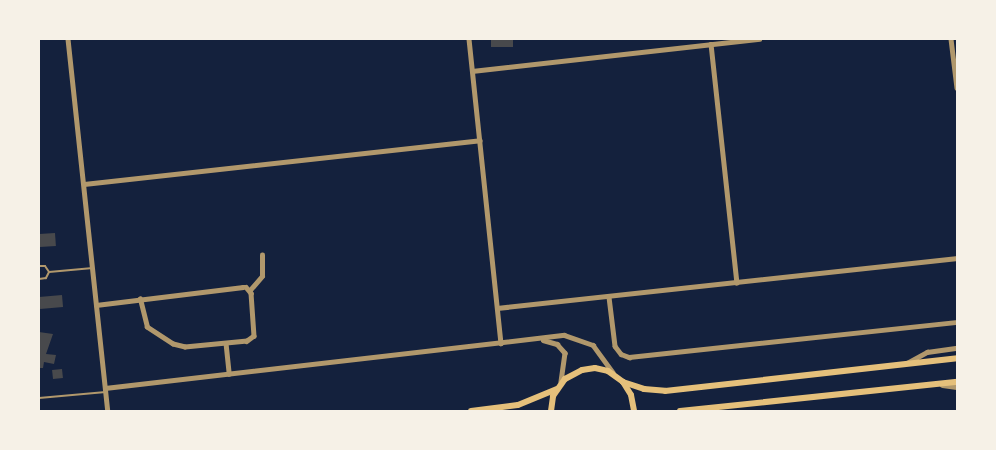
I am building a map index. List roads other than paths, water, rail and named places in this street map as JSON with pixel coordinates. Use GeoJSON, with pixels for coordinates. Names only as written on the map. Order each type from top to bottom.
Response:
{"type":"FeatureCollection","features":[{"type":"Feature","properties":{"kind":"main road"},"geometry":{"type":"LineString","coordinates":[[623,382],[644,389],[665,391],[957,358]]}},
{"type":"Feature","properties":{"kind":"main road"},"geometry":{"type":"LineString","coordinates":[[471,411],[518,405],[558,387],[582,370],[595,368],[614,374],[623,382],[631,394],[634,411]]}},
{"type":"Feature","properties":{"kind":"main road"},"geometry":{"type":"LineString","coordinates":[[680,411],[957,382]]}},
{"type":"Feature","properties":{"kind":"main road"},"geometry":{"type":"LineString","coordinates":[[551,411],[558,387]]}},
{"type":"Feature","properties":{"kind":"street"},"geometry":{"type":"LineString","coordinates":[[68,39],[108,411]]}},
{"type":"Feature","properties":{"kind":"street"},"geometry":{"type":"LineString","coordinates":[[469,39],[501,343]]}},
{"type":"Feature","properties":{"kind":"street"},"geometry":{"type":"LineString","coordinates":[[472,71],[759,39]]}},
{"type":"Feature","properties":{"kind":"street"},"geometry":{"type":"LineString","coordinates":[[951,39],[957,88]]}},
{"type":"Feature","properties":{"kind":"street"},"geometry":{"type":"LineString","coordinates":[[712,44],[737,283]]}},
{"type":"Feature","properties":{"kind":"street"},"geometry":{"type":"LineString","coordinates":[[84,184],[480,140]]}},
{"type":"Feature","properties":{"kind":"street"},"geometry":{"type":"LineString","coordinates":[[140,300],[147,327],[167,342],[185,346],[247,341],[254,336],[250,290],[262,276],[262,254]]}},
{"type":"Feature","properties":{"kind":"street"},"geometry":{"type":"LineString","coordinates":[[497,308],[957,258]]}},
{"type":"Feature","properties":{"kind":"street"},"geometry":{"type":"LineString","coordinates":[[96,305],[243,287],[250,290]]}},
{"type":"Feature","properties":{"kind":"street"},"geometry":{"type":"LineString","coordinates":[[609,297],[615,346],[620,354],[629,357],[957,322]]}},
{"type":"Feature","properties":{"kind":"street"},"geometry":{"type":"LineString","coordinates":[[106,390],[230,374],[539,340],[564,335],[583,340],[601,352],[614,374]]}},
{"type":"Feature","properties":{"kind":"street"},"geometry":{"type":"LineString","coordinates":[[539,340],[557,344],[565,353],[558,387]]}},
{"type":"Feature","properties":{"kind":"street"},"geometry":{"type":"LineString","coordinates":[[226,343],[230,374]]}},
{"type":"Feature","properties":{"kind":"street"},"geometry":{"type":"LineString","coordinates":[[906,364],[927,352],[957,348]]}},
{"type":"Feature","properties":{"kind":"street"},"geometry":{"type":"LineString","coordinates":[[936,383],[957,387]]}},
{"type":"Feature","properties":{"kind":"lane"},"geometry":{"type":"LineString","coordinates":[[39,266],[45,266],[49,272]]}},
{"type":"Feature","properties":{"kind":"lane"},"geometry":{"type":"LineString","coordinates":[[49,272],[93,268]]}},
{"type":"Feature","properties":{"kind":"lane"},"geometry":{"type":"LineString","coordinates":[[39,279],[46,278],[49,272]]}},
{"type":"Feature","properties":{"kind":"lane"},"geometry":{"type":"LineString","coordinates":[[39,398],[106,390]]}}]}
